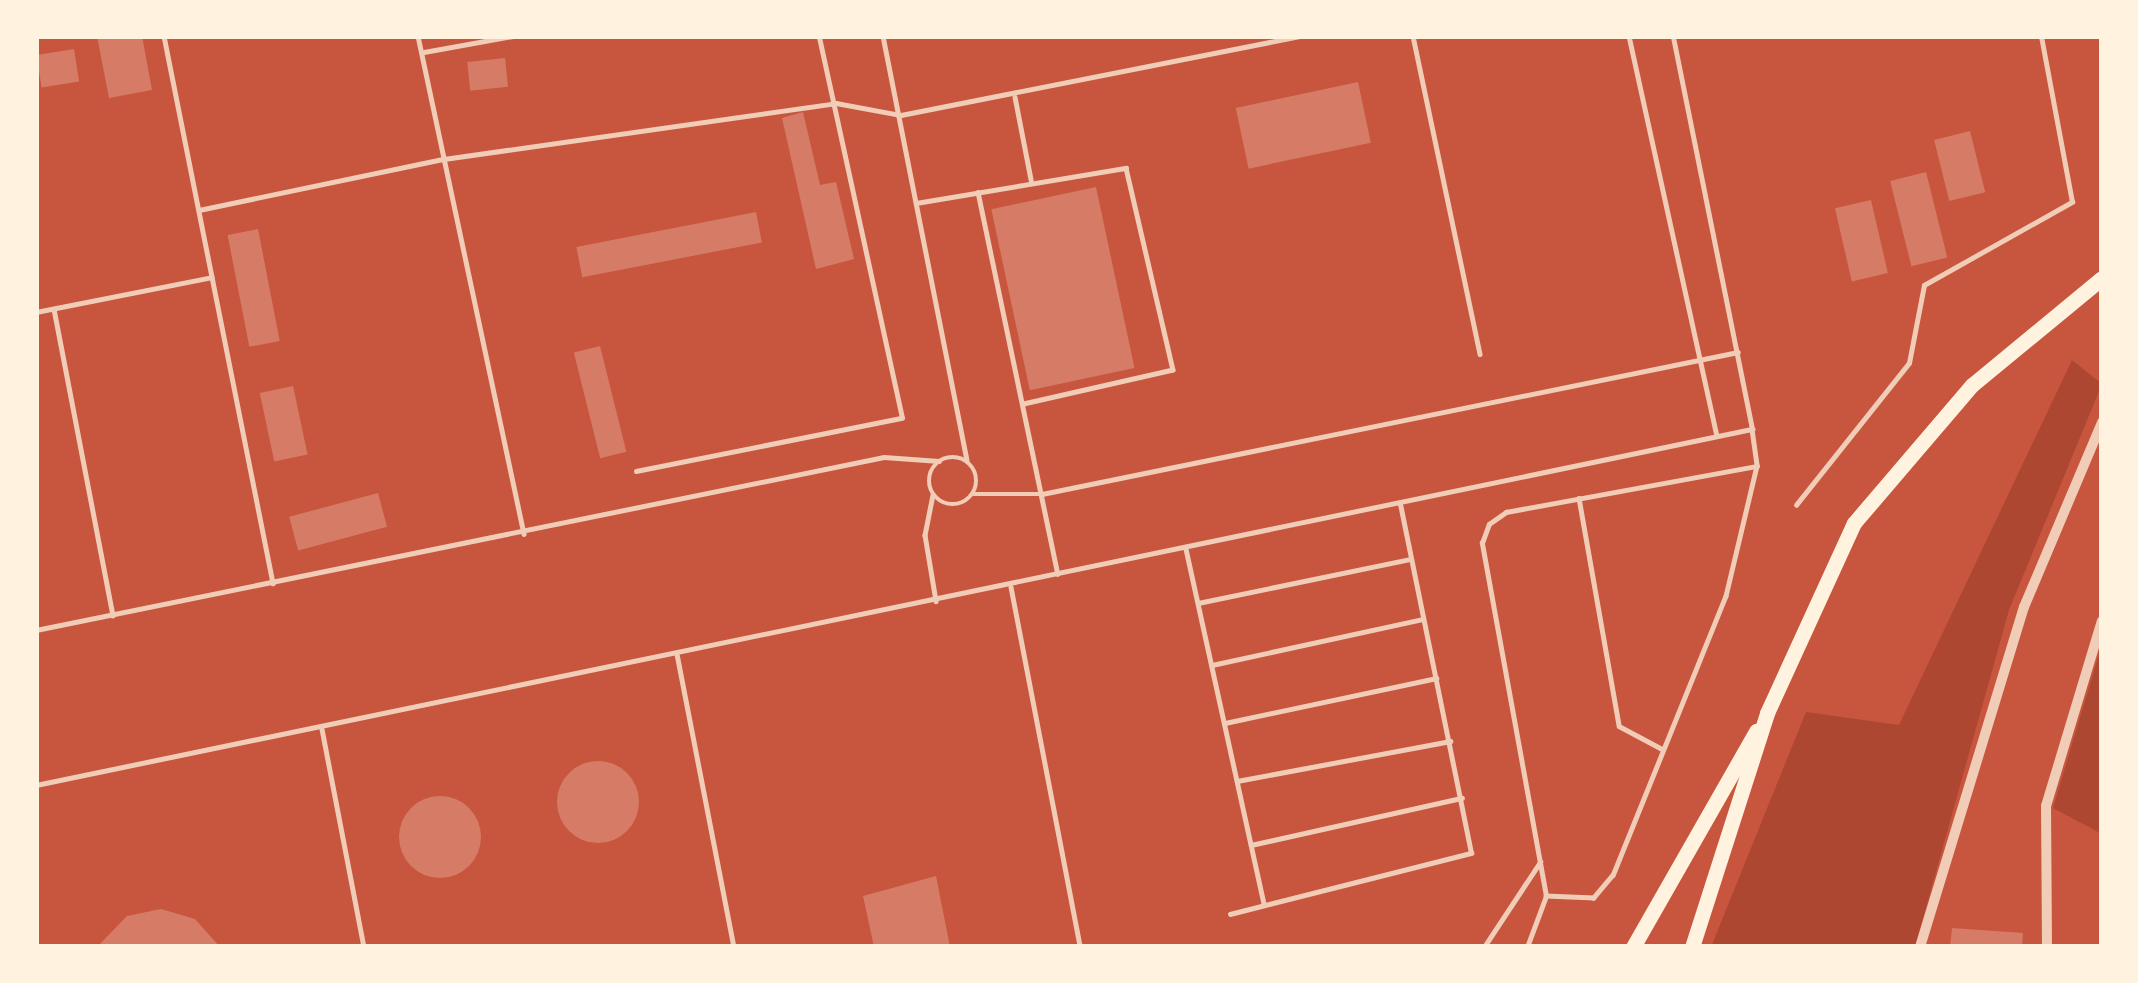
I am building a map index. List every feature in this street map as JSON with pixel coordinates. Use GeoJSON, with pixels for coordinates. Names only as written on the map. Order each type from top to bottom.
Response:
{"type":"FeatureCollection","features":[{"type":"Feature","properties":{"kind":"main road"},"geometry":{"type":"LineString","coordinates":[[1633,947],[1767,713],[1875,493],[1984,373],[2102,278]]}},
{"type":"Feature","properties":{"kind":"main road"},"geometry":{"type":"LineString","coordinates":[[1692,947],[1767,713]]}},
{"type":"Feature","properties":{"kind":"street"},"geometry":{"type":"LineString","coordinates":[[1920,947],[2024,608],[2102,422]]}},
{"type":"Feature","properties":{"kind":"street"},"geometry":{"type":"LineString","coordinates":[[2047,947],[2046,806],[2102,621]]}},
{"type":"Feature","properties":{"kind":"lane"},"geometry":{"type":"LineString","coordinates":[[164,36],[273,583]]}},
{"type":"Feature","properties":{"kind":"lane"},"geometry":{"type":"LineString","coordinates":[[418,36],[524,534]]}},
{"type":"Feature","properties":{"kind":"lane"},"geometry":{"type":"LineString","coordinates":[[422,52],[513,36]]}},
{"type":"Feature","properties":{"kind":"lane"},"geometry":{"type":"LineString","coordinates":[[636,471],[902,418],[819,36]]}},
{"type":"Feature","properties":{"kind":"lane"},"geometry":{"type":"LineString","coordinates":[[884,36],[974,494]]}},
{"type":"Feature","properties":{"kind":"lane"},"geometry":{"type":"LineString","coordinates":[[1250,36],[1252,45]]}},
{"type":"Feature","properties":{"kind":"lane"},"geometry":{"type":"LineString","coordinates":[[199,210],[445,159],[836,103],[901,115],[1299,36]]}},
{"type":"Feature","properties":{"kind":"lane"},"geometry":{"type":"LineString","coordinates":[[1413,36],[1480,354]]}},
{"type":"Feature","properties":{"kind":"lane"},"geometry":{"type":"LineString","coordinates":[[1629,36],[1718,436]]}},
{"type":"Feature","properties":{"kind":"lane"},"geometry":{"type":"LineString","coordinates":[[1546,896],[1580,902],[1603,891],[1726,596],[1757,466],[1673,36]]}},
{"type":"Feature","properties":{"kind":"lane"},"geometry":{"type":"LineString","coordinates":[[1796,505],[1910,363],[1924,284],[2072,202],[2041,36]]}},
{"type":"Feature","properties":{"kind":"lane"},"geometry":{"type":"LineString","coordinates":[[1015,96],[1031,179]]}},
{"type":"Feature","properties":{"kind":"lane"},"geometry":{"type":"LineString","coordinates":[[916,203],[1031,179],[1126,168],[1173,370],[1023,404]]}},
{"type":"Feature","properties":{"kind":"lane"},"geometry":{"type":"LineString","coordinates":[[978,192],[1059,576]]}},
{"type":"Feature","properties":{"kind":"lane"},"geometry":{"type":"LineString","coordinates":[[36,312],[212,277]]}},
{"type":"Feature","properties":{"kind":"lane"},"geometry":{"type":"LineString","coordinates":[[54,309],[113,615]]}},
{"type":"Feature","properties":{"kind":"lane"},"geometry":{"type":"LineString","coordinates":[[933,495],[949,505],[974,494],[1042,494],[1738,352]]}},
{"type":"Feature","properties":{"kind":"lane"},"geometry":{"type":"LineString","coordinates":[[36,785],[1752,429]]}},
{"type":"Feature","properties":{"kind":"lane"},"geometry":{"type":"LineString","coordinates":[[36,630],[884,457],[967,460]]}},
{"type":"Feature","properties":{"kind":"lane"},"geometry":{"type":"LineString","coordinates":[[936,601],[926,535],[939,461]]}},
{"type":"Feature","properties":{"kind":"lane"},"geometry":{"type":"LineString","coordinates":[[1527,947],[1546,896],[1482,543],[1506,512],[1757,466]]}},
{"type":"Feature","properties":{"kind":"lane"},"geometry":{"type":"LineString","coordinates":[[1579,499],[1619,726],[1663,749]]}},
{"type":"Feature","properties":{"kind":"lane"},"geometry":{"type":"LineString","coordinates":[[1230,914],[1465,862],[1462,798],[1400,503]]}},
{"type":"Feature","properties":{"kind":"lane"},"geometry":{"type":"LineString","coordinates":[[1186,548],[1264,904]]}},
{"type":"Feature","properties":{"kind":"lane"},"geometry":{"type":"LineString","coordinates":[[1198,603],[1412,559]]}},
{"type":"Feature","properties":{"kind":"lane"},"geometry":{"type":"LineString","coordinates":[[1011,586],[1080,947]]}},
{"type":"Feature","properties":{"kind":"lane"},"geometry":{"type":"LineString","coordinates":[[1212,665],[1424,619]]}},
{"type":"Feature","properties":{"kind":"lane"},"geometry":{"type":"LineString","coordinates":[[677,654],[734,947]]}},
{"type":"Feature","properties":{"kind":"lane"},"geometry":{"type":"LineString","coordinates":[[1225,723],[1437,677]]}},
{"type":"Feature","properties":{"kind":"lane"},"geometry":{"type":"LineString","coordinates":[[321,726],[364,947]]}},
{"type":"Feature","properties":{"kind":"lane"},"geometry":{"type":"LineString","coordinates":[[1237,781],[1450,741]]}},
{"type":"Feature","properties":{"kind":"lane"},"geometry":{"type":"LineString","coordinates":[[1251,845],[1462,798]]}},
{"type":"Feature","properties":{"kind":"lane"},"geometry":{"type":"LineString","coordinates":[[1484,947],[1540,862]]}},
{"type":"Feature","properties":{"kind":"shaded area"},"geometry":{"type":"Polygon","coordinates":[[[2072,360],[2102,384],[2009,610],[1915,947],[1711,947],[1806,712],[1899,725],[2072,360]]]}},
{"type":"Feature","properties":{"kind":"shaded area"},"geometry":{"type":"Polygon","coordinates":[[[2102,644],[2102,834],[2053,808],[2102,644]]]}},
{"type":"Feature","properties":{"kind":"building"},"geometry":{"type":"Polygon","coordinates":[[[97,36],[142,36],[152,90],[109,98],[97,36]]]}},
{"type":"Feature","properties":{"kind":"building"},"geometry":{"type":"Polygon","coordinates":[[[74,49],[79,82],[42,88],[36,55],[74,49]]]}},
{"type":"Feature","properties":{"kind":"building"},"geometry":{"type":"Polygon","coordinates":[[[505,58],[508,87],[470,91],[467,62],[505,58]]]}},
{"type":"Feature","properties":{"kind":"building"},"geometry":{"type":"Polygon","coordinates":[[[1358,82],[1371,143],[1249,169],[1236,108],[1358,82]]]}},
{"type":"Feature","properties":{"kind":"building"},"geometry":{"type":"Polygon","coordinates":[[[803,112],[820,185],[836,182],[854,259],[816,269],[782,118],[803,112]]]}},
{"type":"Feature","properties":{"kind":"building"},"geometry":{"type":"Polygon","coordinates":[[[1970,131],[1985,192],[1949,201],[1934,140],[1970,131]]]}},
{"type":"Feature","properties":{"kind":"building"},"geometry":{"type":"Polygon","coordinates":[[[1926,172],[1947,257],[1911,266],[1890,181],[1926,172]]]}},
{"type":"Feature","properties":{"kind":"building"},"geometry":{"type":"Polygon","coordinates":[[[1096,187],[1134,368],[1030,390],[991,209],[1096,187]]]}},
{"type":"Feature","properties":{"kind":"building"},"geometry":{"type":"Polygon","coordinates":[[[1871,200],[1888,273],[1852,281],[1835,208],[1871,200]]]}},
{"type":"Feature","properties":{"kind":"building"},"geometry":{"type":"Polygon","coordinates":[[[756,212],[762,242],[582,277],[576,247],[756,212]]]}},
{"type":"Feature","properties":{"kind":"building"},"geometry":{"type":"Polygon","coordinates":[[[258,229],[280,341],[249,347],[228,235],[258,229]]]}},
{"type":"Feature","properties":{"kind":"building"},"geometry":{"type":"Polygon","coordinates":[[[600,346],[626,452],[600,458],[574,353],[600,346]]]}},
{"type":"Feature","properties":{"kind":"building"},"geometry":{"type":"Polygon","coordinates":[[[293,386],[308,454],[274,462],[260,393],[293,386]]]}},
{"type":"Feature","properties":{"kind":"building"},"geometry":{"type":"Polygon","coordinates":[[[378,493],[387,527],[298,551],[289,517],[378,493]]]}},
{"type":"Feature","properties":{"kind":"building"},"geometry":{"type":"Polygon","coordinates":[[[598,761],[627,773],[639,802],[627,831],[598,843],[569,831],[557,802],[569,773],[598,761]]]}},
{"type":"Feature","properties":{"kind":"building"},"geometry":{"type":"Polygon","coordinates":[[[440,796],[469,808],[481,837],[469,866],[440,878],[411,866],[399,837],[411,808],[440,796]]]}},
{"type":"Feature","properties":{"kind":"building"},"geometry":{"type":"Polygon","coordinates":[[[936,876],[950,947],[874,947],[863,896],[936,876]]]}},
{"type":"Feature","properties":{"kind":"building"},"geometry":{"type":"Polygon","coordinates":[[[161,909],[195,919],[220,947],[97,947],[127,916],[161,909]]]}},
{"type":"Feature","properties":{"kind":"building"},"geometry":{"type":"Polygon","coordinates":[[[1952,928],[2023,933],[2022,947],[1950,947],[1952,928]]]}}]}
